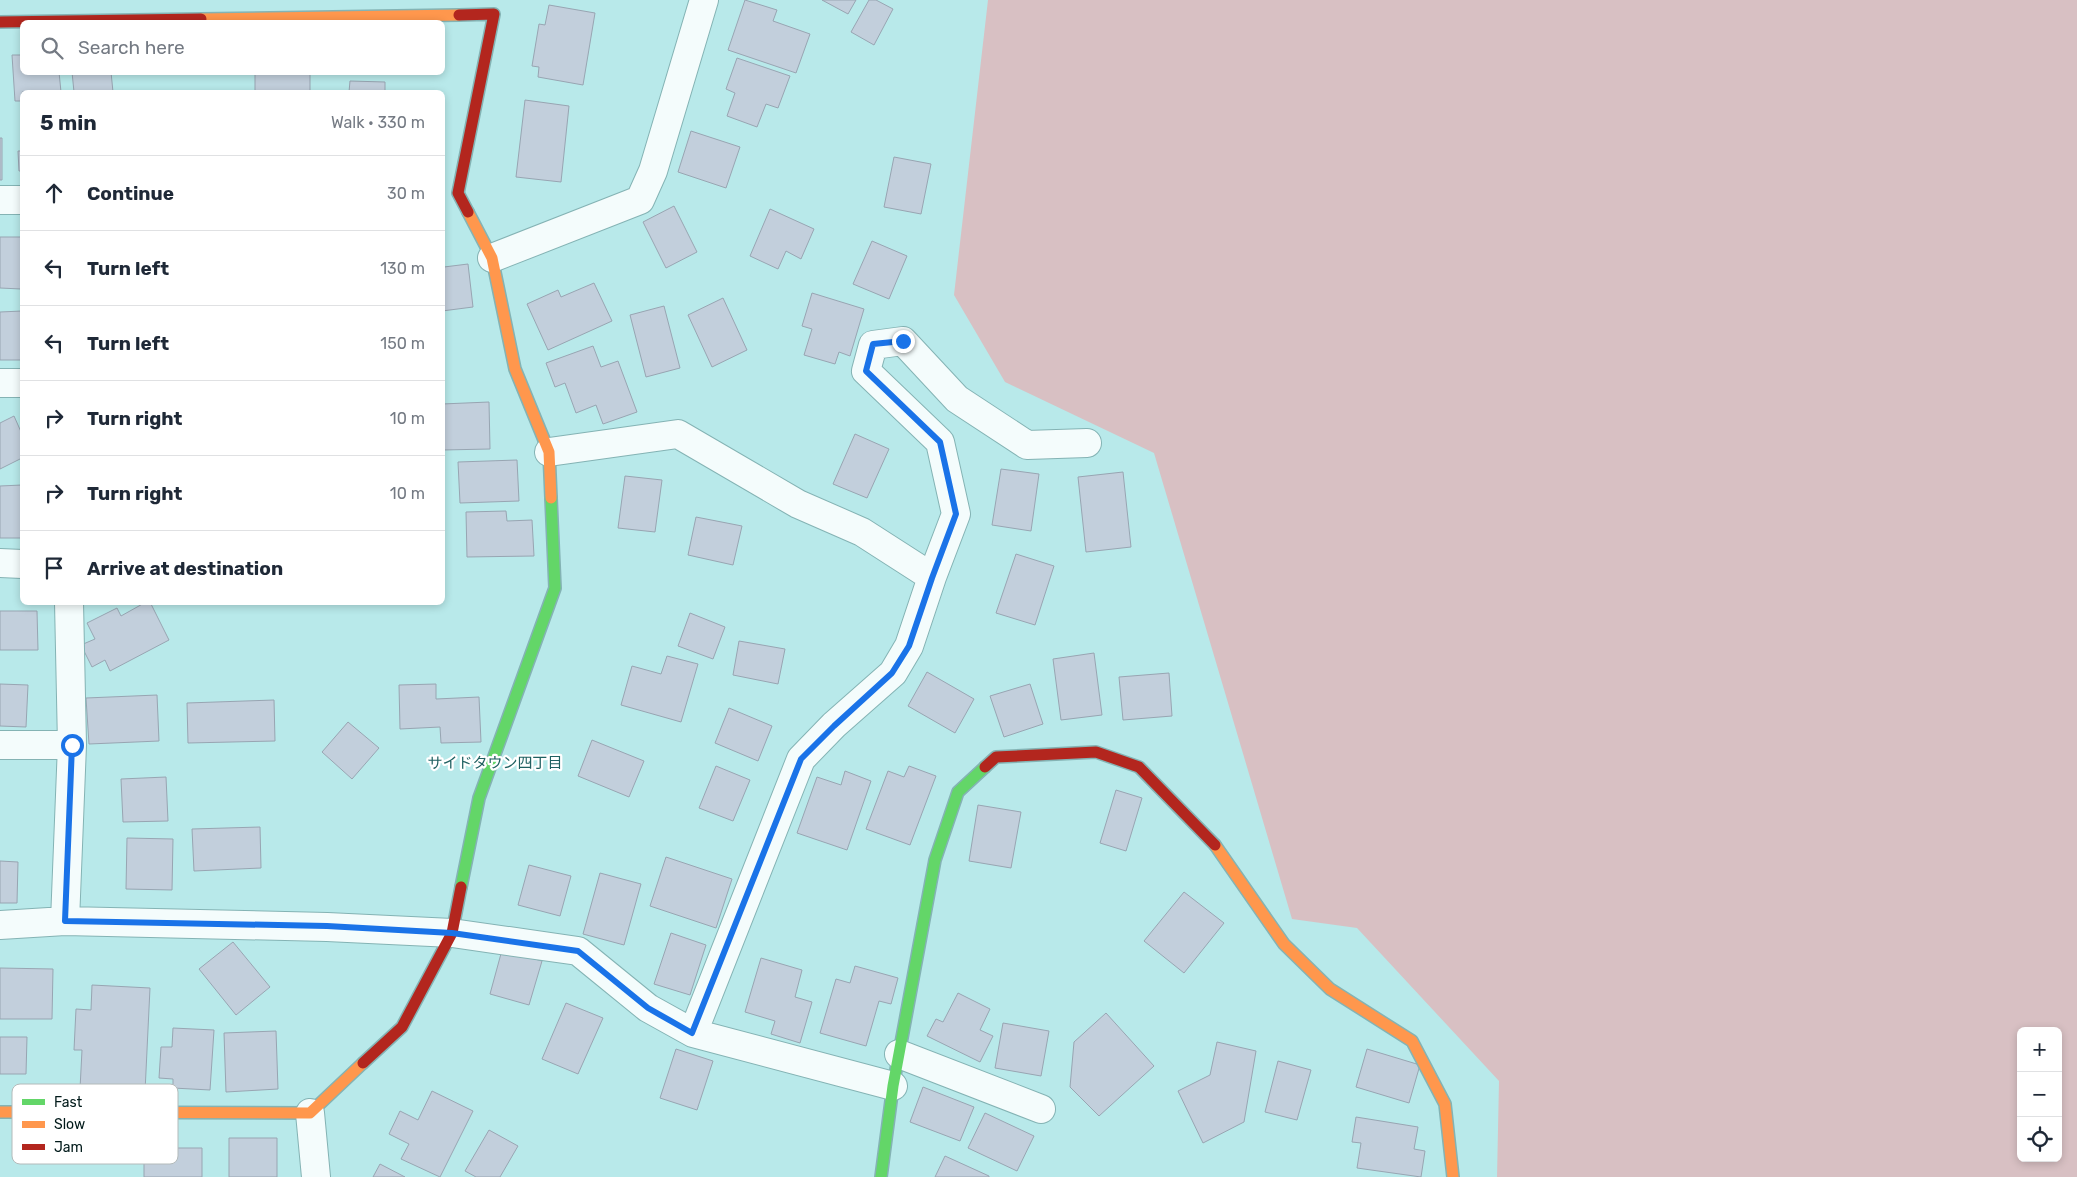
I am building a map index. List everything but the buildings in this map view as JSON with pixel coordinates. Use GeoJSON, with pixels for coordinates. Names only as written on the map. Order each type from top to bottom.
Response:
{"type":"FeatureCollection","features":[{"type":"Feature","properties":{"kind":"street"},"geometry":{"type":"LineString","coordinates":[[492,258],[640,200],[653,171],[704,0]]}},
{"type":"Feature","properties":{"kind":"street"},"geometry":{"type":"LineString","coordinates":[[66,20],[495,7],[450,193],[492,258],[515,369],[549,452],[555,588],[479,798],[452,933],[402,1027],[310,1113],[178,1113]]}},
{"type":"Feature","properties":{"kind":"street"},"geometry":{"type":"LineString","coordinates":[[0,22],[20,21]]}},
{"type":"Feature","properties":{"kind":"street"},"geometry":{"type":"LineString","coordinates":[[0,200],[20,200]]}},
{"type":"Feature","properties":{"kind":"street"},"geometry":{"type":"LineString","coordinates":[[692,1033],[801,759],[892,673],[909,646],[956,514],[940,442],[866,371],[873,344],[903,341],[958,399],[1027,445],[1087,443]]}},
{"type":"Feature","properties":{"kind":"street"},"geometry":{"type":"LineString","coordinates":[[0,383],[20,383]]}},
{"type":"Feature","properties":{"kind":"street"},"geometry":{"type":"LineString","coordinates":[[549,452],[678,434],[798,504],[862,532],[932,578]]}},
{"type":"Feature","properties":{"kind":"street"},"geometry":{"type":"LineString","coordinates":[[0,563],[20,564]]}},
{"type":"Feature","properties":{"kind":"street"},"geometry":{"type":"LineString","coordinates":[[65,921],[72,745],[69,605]]}},
{"type":"Feature","properties":{"kind":"street"},"geometry":{"type":"LineString","coordinates":[[0,745],[72,745]]}},
{"type":"Feature","properties":{"kind":"street"},"geometry":{"type":"LineString","coordinates":[[881,1177],[893,1086],[936,860],[958,792],[996,757],[1096,752],[1139,767],[1217,847],[1284,944],[1330,989],[1412,1041],[1445,1104],[1453,1177]]}},
{"type":"Feature","properties":{"kind":"street"},"geometry":{"type":"LineString","coordinates":[[0,925],[65,921],[327,926],[452,933],[578,951],[648,1008],[692,1033],[893,1086]]}},
{"type":"Feature","properties":{"kind":"street"},"geometry":{"type":"LineString","coordinates":[[899,1054],[1042,1109]]}},
{"type":"Feature","properties":{"kind":"street"},"geometry":{"type":"LineString","coordinates":[[310,1113],[316,1177]]}},
{"type":"Feature","properties":{"kind":"shaded area"},"geometry":{"type":"Polygon","coordinates":[[[988,0],[2077,0],[2077,1177],[1497,1177],[1499,1081],[1357,928],[1292,919],[1154,453],[1005,382],[954,295],[988,0]]]}},
{"type":"Feature","properties":{"kind":"traffic: fast"},"geometry":{"type":"LineString","coordinates":[[461,887],[479,798],[555,588],[551,498]]}},
{"type":"Feature","properties":{"kind":"traffic: fast"},"geometry":{"type":"LineString","coordinates":[[881,1177],[893,1086],[935,860],[958,792],[985,767]]}},
{"type":"Feature","properties":{"kind":"traffic: slow"},"geometry":{"type":"LineString","coordinates":[[201,19],[459,15]]}},
{"type":"Feature","properties":{"kind":"traffic: slow"},"geometry":{"type":"LineString","coordinates":[[468,212],[492,258],[515,369],[549,452],[551,498]]}},
{"type":"Feature","properties":{"kind":"traffic: slow"},"geometry":{"type":"LineString","coordinates":[[1215,845],[1284,944],[1330,989],[1412,1041],[1445,1104],[1453,1177]]}},
{"type":"Feature","properties":{"kind":"traffic: slow"},"geometry":{"type":"LineString","coordinates":[[178,1113],[310,1113],[363,1063]]}},
{"type":"Feature","properties":{"kind":"traffic: slow"},"geometry":{"type":"LineString","coordinates":[[0,1112],[12,1112]]}},
{"type":"Feature","properties":{"kind":"traffic: jam"},"geometry":{"type":"LineString","coordinates":[[459,15],[494,14],[458,193],[468,212]]}},
{"type":"Feature","properties":{"kind":"traffic: jam"},"geometry":{"type":"LineString","coordinates":[[134,20],[201,19]]}},
{"type":"Feature","properties":{"kind":"traffic: jam"},"geometry":{"type":"LineString","coordinates":[[0,22],[20,22]]}},
{"type":"Feature","properties":{"kind":"traffic: jam"},"geometry":{"type":"LineString","coordinates":[[985,767],[996,757],[1096,752],[1139,767],[1215,845]]}},
{"type":"Feature","properties":{"kind":"traffic: jam"},"geometry":{"type":"LineString","coordinates":[[363,1063],[402,1027],[452,933],[461,887]]}},
{"type":"Feature","properties":{"kind":"district","name":"サイドタウン四丁目"},"geometry":{"type":"Point","coordinates":[495,763]}},
{"type":"Feature","properties":{"kind":"route"},"geometry":{"type":"LineString","coordinates":[[72,745],[65,921],[327,926],[452,933],[578,951],[648,1008],[692,1033],[801,759],[892,673],[909,646],[956,514],[940,442],[866,371],[873,344],[903,341]]}}]}
